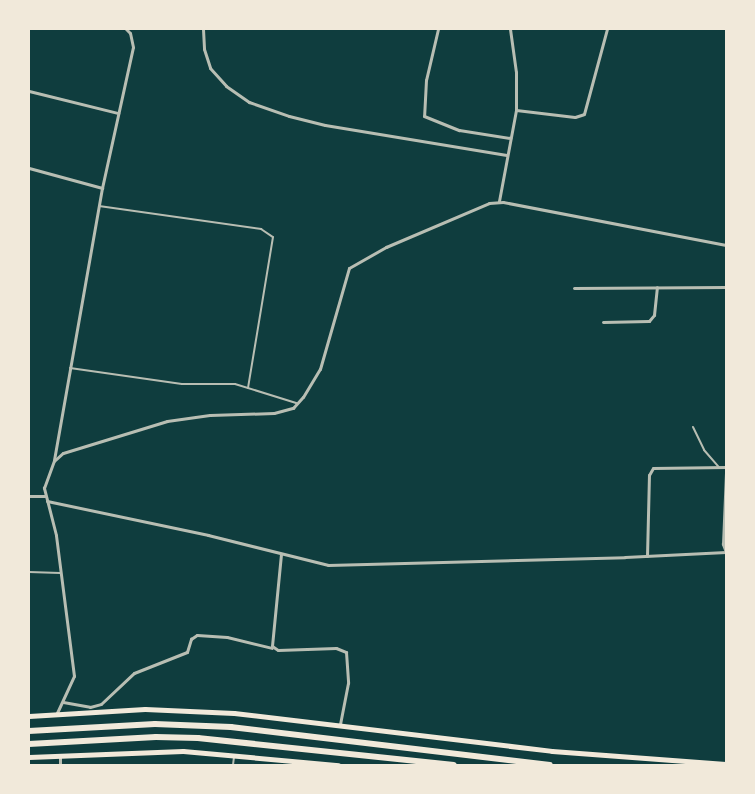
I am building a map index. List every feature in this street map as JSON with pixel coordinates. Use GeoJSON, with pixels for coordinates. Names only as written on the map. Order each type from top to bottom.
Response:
{"type":"FeatureCollection","features":[{"type":"Feature","properties":{"kind":"highway"},"geometry":{"type":"LineString","coordinates":[[29,731],[155,724],[230,727],[550,765]]}},
{"type":"Feature","properties":{"kind":"highway"},"geometry":{"type":"LineString","coordinates":[[29,744],[156,736],[198,738],[454,765]]}},
{"type":"Feature","properties":{"kind":"main road"},"geometry":{"type":"LineString","coordinates":[[29,716],[160,709],[340,724],[552,751],[726,764]]}},
{"type":"Feature","properties":{"kind":"main road"},"geometry":{"type":"LineString","coordinates":[[29,757],[183,751],[234,754],[338,765]]}},
{"type":"Feature","properties":{"kind":"street"},"geometry":{"type":"LineString","coordinates":[[56,715],[74,676],[54,526],[47,501],[45,482],[54,461],[102,188],[133,47],[130,33],[126,29]]}},
{"type":"Feature","properties":{"kind":"street"},"geometry":{"type":"LineString","coordinates":[[203,29],[204,49],[210,68],[226,86],[249,102],[289,116],[325,124],[507,155]]}},
{"type":"Feature","properties":{"kind":"street"},"geometry":{"type":"LineString","coordinates":[[438,29],[426,80],[424,116],[459,130],[510,138]]}},
{"type":"Feature","properties":{"kind":"street"},"geometry":{"type":"LineString","coordinates":[[499,202],[516,110],[516,72],[510,29]]}},
{"type":"Feature","properties":{"kind":"street"},"geometry":{"type":"LineString","coordinates":[[516,110],[574,117],[584,114],[607,29]]}},
{"type":"Feature","properties":{"kind":"street"},"geometry":{"type":"LineString","coordinates":[[29,92],[118,113]]}},
{"type":"Feature","properties":{"kind":"street"},"geometry":{"type":"LineString","coordinates":[[29,168],[102,188]]}},
{"type":"Feature","properties":{"kind":"street"},"geometry":{"type":"LineString","coordinates":[[54,461],[68,450],[155,424],[210,415],[274,413],[298,404],[320,369],[349,268],[386,247],[482,206],[499,202],[726,245]]}},
{"type":"Feature","properties":{"kind":"street"},"geometry":{"type":"LineString","coordinates":[[603,322],[649,321],[654,315],[657,287]]}},
{"type":"Feature","properties":{"kind":"street"},"geometry":{"type":"LineString","coordinates":[[574,288],[726,287]]}},
{"type":"Feature","properties":{"kind":"street"},"geometry":{"type":"LineString","coordinates":[[648,556],[650,471],[658,466],[726,466]]}},
{"type":"Feature","properties":{"kind":"street"},"geometry":{"type":"LineString","coordinates":[[47,501],[208,535],[281,554],[343,566],[648,556],[726,552],[723,544],[726,473]]}},
{"type":"Feature","properties":{"kind":"street"},"geometry":{"type":"LineString","coordinates":[[29,496],[46,496]]}},
{"type":"Feature","properties":{"kind":"street"},"geometry":{"type":"LineString","coordinates":[[273,648],[281,554]]}},
{"type":"Feature","properties":{"kind":"street"},"geometry":{"type":"LineString","coordinates":[[63,702],[90,706],[101,704],[134,673],[186,652],[192,639],[197,635],[218,636],[273,648],[336,648],[346,652],[348,683],[340,724]]}},
{"type":"Feature","properties":{"kind":"street"},"geometry":{"type":"LineString","coordinates":[[60,755],[60,765]]}},
{"type":"Feature","properties":{"kind":"lane"},"geometry":{"type":"LineString","coordinates":[[99,206],[262,229],[273,237],[248,388]]}},
{"type":"Feature","properties":{"kind":"lane"},"geometry":{"type":"LineString","coordinates":[[69,368],[182,384],[225,383],[248,388],[298,404]]}},
{"type":"Feature","properties":{"kind":"lane"},"geometry":{"type":"LineString","coordinates":[[693,427],[704,450],[719,466]]}},
{"type":"Feature","properties":{"kind":"lane"},"geometry":{"type":"LineString","coordinates":[[29,572],[60,572]]}},
{"type":"Feature","properties":{"kind":"lane"},"geometry":{"type":"LineString","coordinates":[[233,765],[234,754]]}}]}
